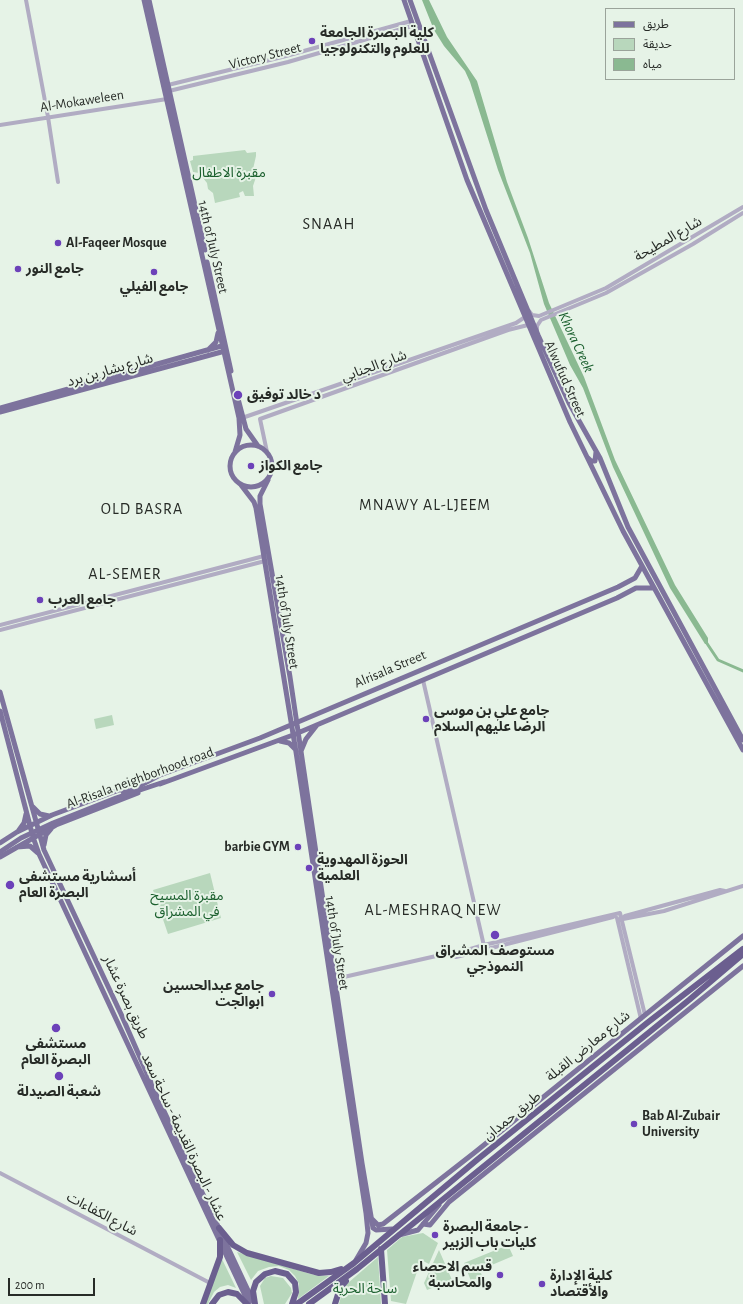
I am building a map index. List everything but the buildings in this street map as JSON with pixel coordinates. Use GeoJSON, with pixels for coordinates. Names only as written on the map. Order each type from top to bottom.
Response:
{"type":"FeatureCollection","features":[{"type":"Feature","properties":{"kind":"highway"},"geometry":{"type":"LineString","coordinates":[[713,972],[743,943]]}},
{"type":"Feature","properties":{"kind":"highway","name":"طريق حمدان"},"geometry":{"type":"LineString","coordinates":[[297,1304],[351,1265],[476,1156],[542,1108],[743,949]]}},
{"type":"Feature","properties":{"kind":"highway","name":"طريق حمدان"},"geometry":{"type":"LineString","coordinates":[[310,1304],[357,1269],[547,1114],[691,1003],[743,954]]}},
{"type":"Feature","properties":{"kind":"highway"},"geometry":{"type":"LineString","coordinates":[[716,978],[727,972],[743,959]]}},
{"type":"Feature","properties":{"kind":"highway"},"geometry":{"type":"LineString","coordinates":[[542,1108],[547,1114]]}},
{"type":"Feature","properties":{"kind":"highway"},"geometry":{"type":"LineString","coordinates":[[456,1187],[460,1194]]}},
{"type":"Feature","properties":{"kind":"highway"},"geometry":{"type":"LineString","coordinates":[[414,1201],[418,1207]]}},
{"type":"Feature","properties":{"kind":"highway"},"geometry":{"type":"LineString","coordinates":[[219,1228],[233,1246],[246,1253],[319,1273],[331,1272],[351,1265]]}},
{"type":"Feature","properties":{"kind":"highway"},"geometry":{"type":"LineString","coordinates":[[203,1304],[221,1253],[220,1240]]}},
{"type":"Feature","properties":{"kind":"highway"},"geometry":{"type":"LineString","coordinates":[[380,1249],[385,1304]]}},
{"type":"Feature","properties":{"kind":"highway"},"geometry":{"type":"LineString","coordinates":[[335,1304],[340,1288],[357,1269]]}},
{"type":"Feature","properties":{"kind":"highway"},"geometry":{"type":"LineString","coordinates":[[255,1304],[253,1291],[256,1282],[265,1274],[276,1271],[287,1274],[294,1283],[296,1292],[292,1304]]}},
{"type":"Feature","properties":{"kind":"highway"},"geometry":{"type":"LineString","coordinates":[[212,1304],[220,1295],[228,1292],[237,1294],[248,1304]]}},
{"type":"Feature","properties":{"kind":"main road","name":"14th of July Street"},"geometry":{"type":"LineString","coordinates":[[144,0],[219,328],[225,348],[225,361],[240,428],[239,443],[235,452]]}},
{"type":"Feature","properties":{"kind":"main road","name":"14th of July Street"},"geometry":{"type":"LineString","coordinates":[[149,0],[225,348],[242,418],[248,434],[258,446]]}},
{"type":"Feature","properties":{"kind":"main road","name":"Alwufud Street"},"geometry":{"type":"LineString","coordinates":[[404,0],[467,180],[528,325],[596,479],[743,750]]}},
{"type":"Feature","properties":{"kind":"main road","name":"Alwufud Street"},"geometry":{"type":"LineString","coordinates":[[410,0],[486,210],[527,309],[569,403],[595,449],[628,527],[743,740]]}},
{"type":"Feature","properties":{"kind":"main road"},"geometry":{"type":"LineString","coordinates":[[219,328],[216,342],[210,352],[216,354],[225,361]]}},
{"type":"Feature","properties":{"kind":"main road","name":"شارع بشار بن برد"},"geometry":{"type":"LineString","coordinates":[[0,408],[225,348]]}},
{"type":"Feature","properties":{"kind":"main road","name":"شارع بشار بن برد"},"geometry":{"type":"LineString","coordinates":[[0,412],[210,352]]}},
{"type":"Feature","properties":{"kind":"main road"},"geometry":{"type":"LineString","coordinates":[[244,446],[258,446],[267,452],[272,462],[273,469],[268,480],[257,487],[251,488],[241,485],[235,480],[230,470],[231,459],[235,452],[244,446]]}},
{"type":"Feature","properties":{"kind":"main road"},"geometry":{"type":"LineString","coordinates":[[586,456],[591,461],[595,461],[597,456],[595,449]]}},
{"type":"Feature","properties":{"kind":"main road"},"geometry":{"type":"LineString","coordinates":[[596,479],[601,473],[608,480]]}},
{"type":"Feature","properties":{"kind":"main road","name":"14th of July Street"},"geometry":{"type":"LineString","coordinates":[[268,480],[260,496],[260,504],[296,722],[295,734]]}},
{"type":"Feature","properties":{"kind":"main road","name":"14th of July Street"},"geometry":{"type":"LineString","coordinates":[[241,485],[254,502],[256,508],[291,724],[295,734],[335,978],[373,1228]]}},
{"type":"Feature","properties":{"kind":"main road","name":"Alrisala Street"},"geometry":{"type":"LineString","coordinates":[[141,785],[160,775],[274,732],[618,586],[635,578],[642,566]]}},
{"type":"Feature","properties":{"kind":"main road"},"geometry":{"type":"LineString","coordinates":[[618,586],[622,589],[622,595]]}},
{"type":"Feature","properties":{"kind":"main road","name":"Alrisala Street"},"geometry":{"type":"LineString","coordinates":[[295,734],[639,587],[654,588]]}},
{"type":"Feature","properties":{"kind":"main road"},"geometry":{"type":"LineString","coordinates":[[464,651],[462,657],[465,662]]}},
{"type":"Feature","properties":{"kind":"main road"},"geometry":{"type":"LineString","coordinates":[[446,659],[453,657],[456,660],[450,669]]}},
{"type":"Feature","properties":{"kind":"main road","name":"طريق بصرة عشار"},"geometry":{"type":"LineString","coordinates":[[0,692],[36,823],[45,850],[255,1304]]}},
{"type":"Feature","properties":{"kind":"main road"},"geometry":{"type":"LineString","coordinates":[[274,732],[287,722],[288,705]]}},
{"type":"Feature","properties":{"kind":"main road"},"geometry":{"type":"LineString","coordinates":[[294,709],[300,716],[313,715]]}},
{"type":"Feature","properties":{"kind":"main road","name":"عشار - البصرة القديمة - ساحة سعد"},"geometry":{"type":"LineString","coordinates":[[0,711],[30,826],[39,854],[220,1240],[248,1304]]}},
{"type":"Feature","properties":{"kind":"main road"},"geometry":{"type":"LineString","coordinates":[[277,741],[289,742],[298,752],[318,724]]}},
{"type":"Feature","properties":{"kind":"main road","name":"Al-Risala neighborhood road"},"geometry":{"type":"LineString","coordinates":[[0,852],[21,838],[53,823],[116,798],[295,734]]}},
{"type":"Feature","properties":{"kind":"main road","name":"14th of July Street"},"geometry":{"type":"LineString","coordinates":[[298,752],[368,1231],[366,1243],[351,1265]]}},
{"type":"Feature","properties":{"kind":"main road"},"geometry":{"type":"LineString","coordinates":[[0,843],[17,832],[52,815],[160,775]]}},
{"type":"Feature","properties":{"kind":"main road"},"geometry":{"type":"LineString","coordinates":[[0,856],[39,833],[56,825],[164,782]]}},
{"type":"Feature","properties":{"kind":"main road","name":"Al-Risala neighborhood road"},"geometry":{"type":"LineString","coordinates":[[0,848],[49,821],[141,785]]}},
{"type":"Feature","properties":{"kind":"main road"},"geometry":{"type":"LineString","coordinates":[[31,805],[36,812],[42,815],[52,815]]}},
{"type":"Feature","properties":{"kind":"main road"},"geometry":{"type":"LineString","coordinates":[[17,832],[24,823],[26,811]]}},
{"type":"Feature","properties":{"kind":"main road"},"geometry":{"type":"LineString","coordinates":[[45,850],[46,835],[56,825]]}},
{"type":"Feature","properties":{"kind":"main road"},"geometry":{"type":"LineString","coordinates":[[14,848],[30,846],[39,854]]}},
{"type":"Feature","properties":{"kind":"main road","name":"شارع معارض القبلة"},"geometry":{"type":"LineString","coordinates":[[372,1219],[378,1225],[383,1224],[476,1156],[743,936]]}},
{"type":"Feature","properties":{"kind":"main road"},"geometry":{"type":"LineString","coordinates":[[423,1224],[430,1225],[442,1208],[691,1003],[743,966]]}},
{"type":"Feature","properties":{"kind":"main road"},"geometry":{"type":"LineString","coordinates":[[398,1236],[418,1230],[447,1195]]}},
{"type":"Feature","properties":{"kind":"main road"},"geometry":{"type":"LineString","coordinates":[[368,1231],[372,1232],[373,1228],[376,1230],[392,1229]]}},
{"type":"Feature","properties":{"kind":"street"},"geometry":{"type":"LineString","coordinates":[[26,0],[48,117],[58,182]]}},
{"type":"Feature","properties":{"kind":"street","name":"Victory Street"},"geometry":{"type":"LineString","coordinates":[[168,85],[286,56],[393,25],[412,24]]}},
{"type":"Feature","properties":{"kind":"street","name":"Victory Street"},"geometry":{"type":"LineString","coordinates":[[169,91],[288,62],[412,24]]}},
{"type":"Feature","properties":{"kind":"street"},"geometry":{"type":"LineString","coordinates":[[393,25],[394,30]]}},
{"type":"Feature","properties":{"kind":"street"},"geometry":{"type":"LineString","coordinates":[[184,81],[185,87]]}},
{"type":"Feature","properties":{"kind":"street","name":"Al-Mokaweleen"},"geometry":{"type":"LineString","coordinates":[[0,125],[166,99]]}},
{"type":"Feature","properties":{"kind":"street","name":"شارع المطيحة"},"geometry":{"type":"LineString","coordinates":[[605,291],[743,207]]}},
{"type":"Feature","properties":{"kind":"street","name":"شارع المطيحة"},"geometry":{"type":"LineString","coordinates":[[605,291],[693,244],[743,213]]}},
{"type":"Feature","properties":{"kind":"street"},"geometry":{"type":"LineString","coordinates":[[527,309],[532,315],[544,316],[605,291]]}},
{"type":"Feature","properties":{"kind":"street"},"geometry":{"type":"LineString","coordinates":[[538,334],[538,324],[544,316]]}},
{"type":"Feature","properties":{"kind":"street","name":"شارع الجنابي"},"geometry":{"type":"LineString","coordinates":[[267,452],[260,419],[517,325],[525,317]]}},
{"type":"Feature","properties":{"kind":"street","name":"شارع الجنابي"},"geometry":{"type":"LineString","coordinates":[[242,418],[517,325],[528,325]]}},
{"type":"Feature","properties":{"kind":"street"},"geometry":{"type":"LineString","coordinates":[[0,626],[264,559]]}},
{"type":"Feature","properties":{"kind":"street"},"geometry":{"type":"LineString","coordinates":[[0,630],[264,559]]}},
{"type":"Feature","properties":{"kind":"street"},"geometry":{"type":"LineString","coordinates":[[423,680],[485,950]]}},
{"type":"Feature","properties":{"kind":"street"},"geometry":{"type":"LineString","coordinates":[[620,920],[664,911],[743,886]]}},
{"type":"Feature","properties":{"kind":"street"},"geometry":{"type":"LineString","coordinates":[[450,955],[484,945],[618,913]]}},
{"type":"Feature","properties":{"kind":"street"},"geometry":{"type":"LineString","coordinates":[[618,913],[643,1017]]}},
{"type":"Feature","properties":{"kind":"street"},"geometry":{"type":"LineString","coordinates":[[335,978],[445,954],[456,957],[613,917],[618,913]]}},
{"type":"Feature","properties":{"kind":"street","name":"شارع الكفاءات"},"geometry":{"type":"LineString","coordinates":[[0,1173],[210,1283]]}},
{"type":"Feature","properties":{"kind":"green space","name":"مقبرة الاطفال"},"geometry":{"type":"Polygon","coordinates":[[[245,150],[247,153],[256,152],[253,169],[258,171],[253,186],[254,196],[245,196],[243,191],[239,193],[240,197],[215,203],[213,193],[208,189],[207,183],[199,173],[193,172],[190,161],[193,160],[193,156],[245,150]]]}},
{"type":"Feature","properties":{"kind":"green space"},"geometry":{"type":"Polygon","coordinates":[[[112,715],[114,725],[96,729],[94,719],[112,715]]]}},
{"type":"Feature","properties":{"kind":"green space","name":"مقبرة المسيح في المشراق"},"geometry":{"type":"Polygon","coordinates":[[[210,873],[221,918],[168,934],[153,890],[210,873]]]}},
{"type":"Feature","properties":{"kind":"green space"},"geometry":{"type":"Polygon","coordinates":[[[423,1233],[438,1243],[429,1264],[421,1260],[406,1304],[391,1301],[387,1250],[402,1237],[423,1233]]]}},
{"type":"Feature","properties":{"kind":"green space"},"geometry":{"type":"Polygon","coordinates":[[[508,1245],[513,1256],[480,1270],[482,1276],[471,1281],[464,1263],[508,1245]]]}},
{"type":"Feature","properties":{"kind":"green space"},"geometry":{"type":"Polygon","coordinates":[[[439,1250],[452,1280],[427,1290],[424,1283],[439,1250]]]}},
{"type":"Feature","properties":{"kind":"green space"},"geometry":{"type":"Polygon","coordinates":[[[237,1252],[314,1275],[329,1276],[298,1299],[299,1284],[295,1276],[289,1270],[279,1266],[269,1267],[258,1271],[251,1280],[237,1252]]]}},
{"type":"Feature","properties":{"kind":"green space"},"geometry":{"type":"Polygon","coordinates":[[[221,1257],[236,1288],[228,1285],[220,1287],[214,1292],[208,1304],[203,1304],[221,1257]]]}},
{"type":"Feature","properties":{"kind":"green space","name":"ساحة الحرية"},"geometry":{"type":"Polygon","coordinates":[[[378,1257],[381,1304],[339,1304],[343,1289],[378,1257]]]}},
{"type":"Feature","properties":{"kind":"green space"},"geometry":{"type":"Polygon","coordinates":[[[271,1276],[283,1278],[291,1288],[292,1293],[285,1304],[264,1304],[260,1286],[265,1278],[271,1276]]]}},
{"type":"Feature","properties":{"kind":"water","name":"Khora Creek"},"geometry":{"type":"Polygon","coordinates":[[[422,0],[429,0],[447,37],[477,81],[507,182],[528,238],[549,303],[584,377],[615,460],[675,585],[708,638],[708,644],[705,644],[670,588],[613,467],[583,388],[570,365],[544,304],[530,253],[498,170],[470,82],[465,71],[444,46],[434,30],[422,0]]]}},
{"type":"Feature","properties":{"kind":"waterway","name":"Khora Creek"},"geometry":{"type":"LineString","coordinates":[[706,642],[718,660],[743,671]]}},
{"type":"Feature","properties":{"kind":"place","name":"كلية البصرة الجامعة للعلوم والتكنولوجيا"},"geometry":{"type":"Point","coordinates":[312,41]}},
{"type":"Feature","properties":{"kind":"place","name":"Al-Faqeer Mosque"},"geometry":{"type":"Point","coordinates":[58,243]}},
{"type":"Feature","properties":{"kind":"place","name":"جامع النور"},"geometry":{"type":"Point","coordinates":[18,269]}},
{"type":"Feature","properties":{"kind":"place","name":"جامع الفيلي"},"geometry":{"type":"Point","coordinates":[154,272]}},
{"type":"Feature","properties":{"kind":"place","name":"د خالد توفيق"},"geometry":{"type":"Point","coordinates":[238,395]}},
{"type":"Feature","properties":{"kind":"place","name":"جامع الكواز"},"geometry":{"type":"Point","coordinates":[251,466]}},
{"type":"Feature","properties":{"kind":"place","name":"جامع العرب"},"geometry":{"type":"Point","coordinates":[40,600]}},
{"type":"Feature","properties":{"kind":"place","name":"جامع علي بن موسى الرضا عليهم السلام"},"geometry":{"type":"Point","coordinates":[426,719]}},
{"type":"Feature","properties":{"kind":"place","name":"barbie GYM"},"geometry":{"type":"Point","coordinates":[298,847]}},
{"type":"Feature","properties":{"kind":"place","name":"الحوزة المهدوية العلمية"},"geometry":{"type":"Point","coordinates":[309,868]}},
{"type":"Feature","properties":{"kind":"place","name":"أسشارية مستشفى البصرة العام"},"geometry":{"type":"Point","coordinates":[10,885]}},
{"type":"Feature","properties":{"kind":"place","name":"مستوصف المشراق النموذجي"},"geometry":{"type":"Point","coordinates":[495,935]}},
{"type":"Feature","properties":{"kind":"place","name":"جامع عبدالحسين ابوالجت"},"geometry":{"type":"Point","coordinates":[272,994]}},
{"type":"Feature","properties":{"kind":"place","name":"مستشفى البصرة العام"},"geometry":{"type":"Point","coordinates":[56,1028]}},
{"type":"Feature","properties":{"kind":"place","name":"شعبة الصيدلة"},"geometry":{"type":"Point","coordinates":[59,1076]}},
{"type":"Feature","properties":{"kind":"place","name":"Bab Al-Zubair University"},"geometry":{"type":"Point","coordinates":[634,1124]}},
{"type":"Feature","properties":{"kind":"place","name":"جامعة البصرة - كليات باب الزبير"},"geometry":{"type":"Point","coordinates":[435,1235]}},
{"type":"Feature","properties":{"kind":"place","name":"قسم الاحصاء والمحاسبة"},"geometry":{"type":"Point","coordinates":[500,1275]}},
{"type":"Feature","properties":{"kind":"place","name":"كلية الإدارة والأقتصاد"},"geometry":{"type":"Point","coordinates":[542,1284]}},
{"type":"Feature","properties":{"kind":"district","name":"SNAAH"},"geometry":{"type":"Point","coordinates":[329,224]}},
{"type":"Feature","properties":{"kind":"district","name":"MNAWY AL-LJEEM"},"geometry":{"type":"Point","coordinates":[425,505]}},
{"type":"Feature","properties":{"kind":"district","name":"OLD BASRA"},"geometry":{"type":"Point","coordinates":[142,509]}},
{"type":"Feature","properties":{"kind":"district","name":"AL-SEMER"},"geometry":{"type":"Point","coordinates":[125,574]}},
{"type":"Feature","properties":{"kind":"district","name":"AL-MESHRAQ NEW"},"geometry":{"type":"Point","coordinates":[433,910]}}]}
